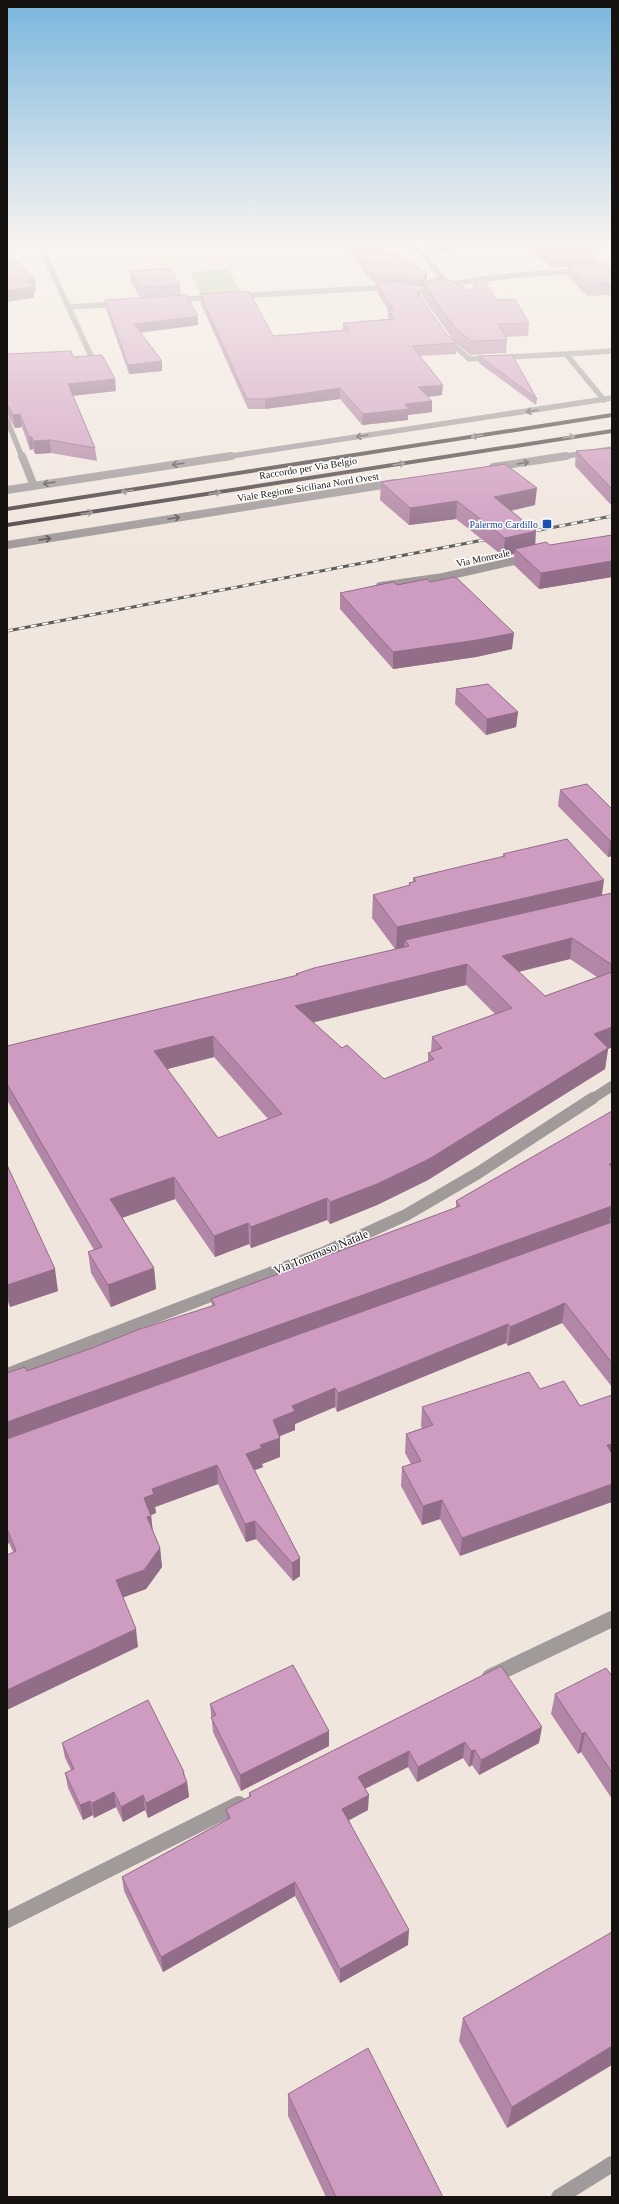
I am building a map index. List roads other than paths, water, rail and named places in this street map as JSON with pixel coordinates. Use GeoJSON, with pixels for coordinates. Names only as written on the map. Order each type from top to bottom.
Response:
{"type":"FeatureCollection","features":[{"type":"Feature","properties":{"kind":"highway","name":"Raccordo per Via Belgio"},"geometry":{"type":"LineString","coordinates":[[7,509],[612,415]]}},
{"type":"Feature","properties":{"kind":"highway","name":"Raccordo per Via Belgio"},"geometry":{"type":"LineString","coordinates":[[7,525],[612,430]]}},
{"type":"Feature","properties":{"kind":"street"},"geometry":{"type":"LineString","coordinates":[[87,348],[92,358]]}},
{"type":"Feature","properties":{"kind":"street"},"geometry":{"type":"LineString","coordinates":[[456,348],[469,359],[612,351]]}},
{"type":"Feature","properties":{"kind":"street"},"geometry":{"type":"LineString","coordinates":[[566,354],[604,400]]}},
{"type":"Feature","properties":{"kind":"street"},"geometry":{"type":"LineString","coordinates":[[7,490],[612,398]]}},
{"type":"Feature","properties":{"kind":"street"},"geometry":{"type":"LineString","coordinates":[[7,420],[34,486]]}},
{"type":"Feature","properties":{"kind":"street"},"geometry":{"type":"LineString","coordinates":[[488,468],[612,449]]}},
{"type":"Feature","properties":{"kind":"street","name":"Viale Regione Siciliana Nord Ovest"},"geometry":{"type":"LineString","coordinates":[[7,546],[402,482]]}},
{"type":"Feature","properties":{"kind":"street","name":"Via Monreale"},"geometry":{"type":"LineString","coordinates":[[373,587],[443,577],[534,557]]}},
{"type":"Feature","properties":{"kind":"street","name":"Via Tommaso Natale"},"geometry":{"type":"LineString","coordinates":[[7,1374],[325,1252],[406,1215],[478,1173],[612,1086]]}},
{"type":"Feature","properties":{"kind":"street"},"geometry":{"type":"LineString","coordinates":[[475,1684],[612,1619]]}},
{"type":"Feature","properties":{"kind":"street"},"geometry":{"type":"LineString","coordinates":[[7,1920],[255,1796]]}},
{"type":"Feature","properties":{"kind":"street"},"geometry":{"type":"LineString","coordinates":[[558,2197],[612,2164]]}},
{"type":"Feature","properties":{"kind":"railway"},"geometry":{"type":"LineString","coordinates":[[524,533],[612,516]]}},
{"type":"Feature","properties":{"kind":"railway"},"geometry":{"type":"LineString","coordinates":[[7,631],[494,538]]}},
{"type":"Feature","properties":{"kind":"place","name":"Palermo Cardillo"},"geometry":{"type":"Point","coordinates":[547,524]}}]}
